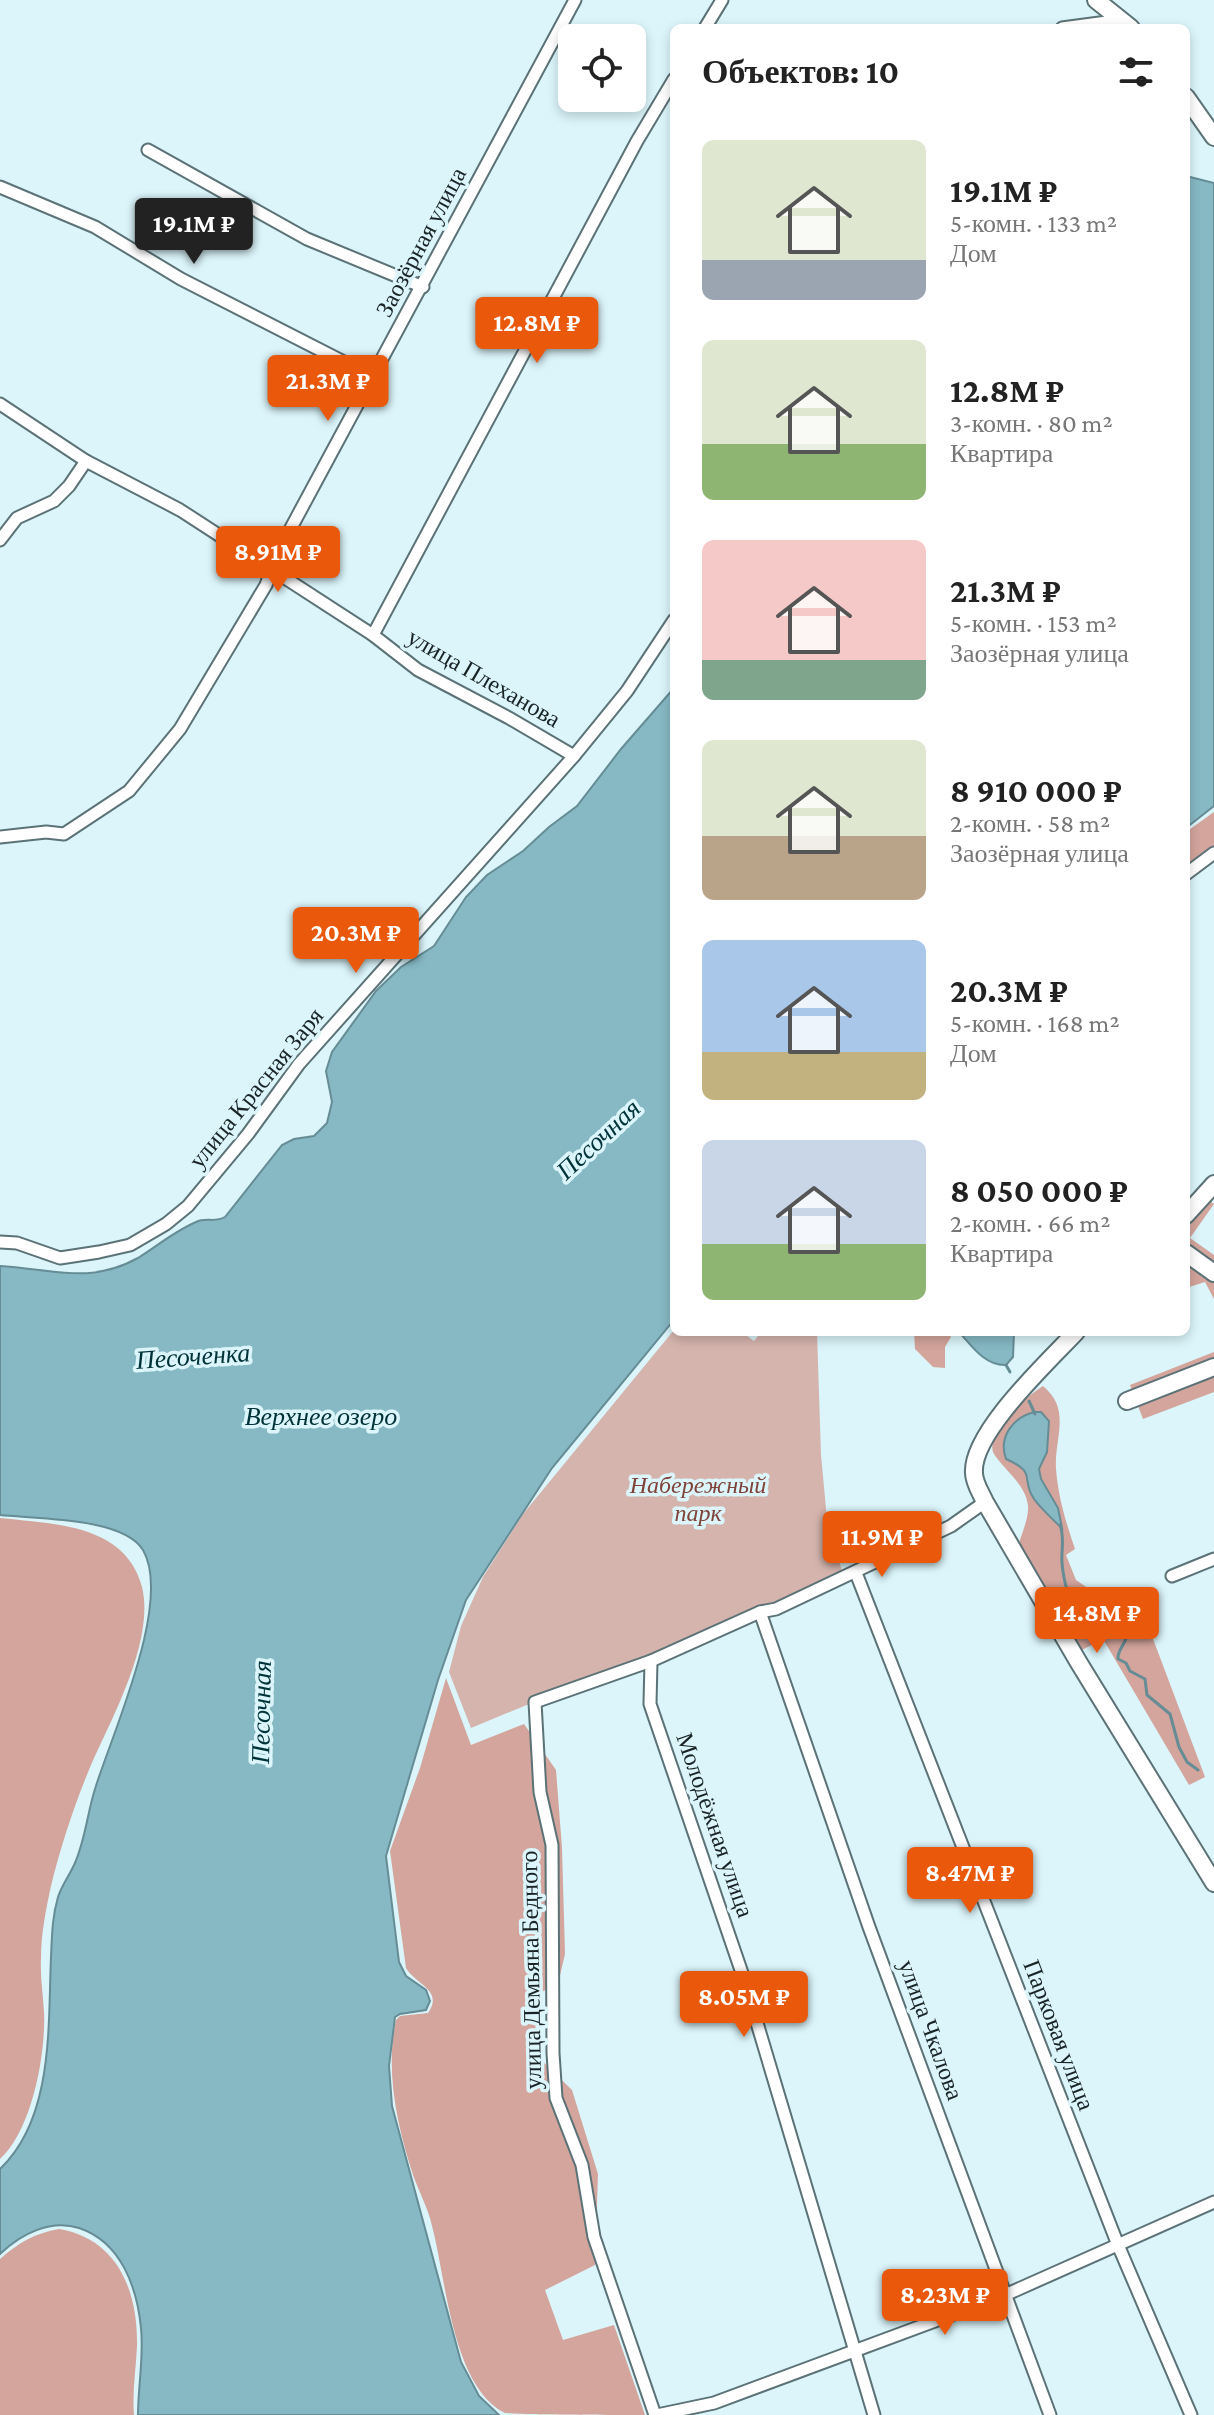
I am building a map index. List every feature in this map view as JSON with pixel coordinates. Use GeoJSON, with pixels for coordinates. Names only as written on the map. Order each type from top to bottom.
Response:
{"type":"FeatureCollection","features":[{"type":"Feature","properties":{"kind":"main road"},"geometry":{"type":"LineString","coordinates":[[1096,0],[1126,24]]}},
{"type":"Feature","properties":{"kind":"main road"},"geometry":{"type":"LineString","coordinates":[[1190,103],[1214,137]]}},
{"type":"Feature","properties":{"kind":"main road"},"geometry":{"type":"LineString","coordinates":[[1190,1211],[1214,1184]]}},
{"type":"Feature","properties":{"kind":"main road"},"geometry":{"type":"LineString","coordinates":[[1190,1256],[1214,1273]]}},
{"type":"Feature","properties":{"kind":"main road"},"geometry":{"type":"LineString","coordinates":[[1072,1336],[997,1420],[975,1457],[973,1476],[1079,1663],[1214,1883]]}},
{"type":"Feature","properties":{"kind":"main road"},"geometry":{"type":"LineString","coordinates":[[1127,1401],[1214,1367]]}},
{"type":"Feature","properties":{"kind":"street","name":"Заозёрная улица"},"geometry":{"type":"LineString","coordinates":[[0,837],[46,832],[64,834],[129,791],[180,729],[266,585],[373,377],[575,0]]}},
{"type":"Feature","properties":{"kind":"street"},"geometry":{"type":"LineString","coordinates":[[707,24],[722,0]]}},
{"type":"Feature","properties":{"kind":"street"},"geometry":{"type":"LineString","coordinates":[[373,635],[637,141],[670,86]]}},
{"type":"Feature","properties":{"kind":"street"},"geometry":{"type":"LineString","coordinates":[[148,150],[307,239],[423,287]]}},
{"type":"Feature","properties":{"kind":"street"},"geometry":{"type":"LineString","coordinates":[[0,187],[95,227],[181,279],[373,377]]}},
{"type":"Feature","properties":{"kind":"street","name":"улица Плеханова"},"geometry":{"type":"LineString","coordinates":[[0,404],[86,461],[180,510],[373,635],[418,670],[574,756]]}},
{"type":"Feature","properties":{"kind":"street"},"geometry":{"type":"LineString","coordinates":[[0,540],[17,518],[54,501],[86,461]]}},
{"type":"Feature","properties":{"kind":"street","name":"улица Красная Заря"},"geometry":{"type":"LineString","coordinates":[[0,1242],[17,1243],[60,1258],[99,1252],[130,1245],[166,1224],[188,1206],[248,1134],[299,1064],[574,756],[627,691],[670,626]]}},
{"type":"Feature","properties":{"kind":"street"},"geometry":{"type":"LineString","coordinates":[[1190,871],[1214,853]]}},
{"type":"Feature","properties":{"kind":"street"},"geometry":{"type":"LineString","coordinates":[[651,1661],[856,1573],[951,1526],[985,1502]]}},
{"type":"Feature","properties":{"kind":"street"},"geometry":{"type":"LineString","coordinates":[[1172,1576],[1214,1559]]}},
{"type":"Feature","properties":{"kind":"street","name":"Парковая улица"},"geometry":{"type":"LineString","coordinates":[[856,1573],[1118,2245],[1191,2415]]}},
{"type":"Feature","properties":{"kind":"street","name":"улица Чкалова"},"geometry":{"type":"LineString","coordinates":[[760,1612],[869,1927],[1050,2415]]}},
{"type":"Feature","properties":{"kind":"street","name":"улица Демьяна Бедного"},"geometry":{"type":"LineString","coordinates":[[651,1661],[535,1702],[540,1792],[552,1845],[556,2098],[582,2165],[594,2237],[656,2415]]}},
{"type":"Feature","properties":{"kind":"street","name":"Молодёжная улица"},"geometry":{"type":"LineString","coordinates":[[651,1661],[650,1704],[743,1976],[874,2415]]}},
{"type":"Feature","properties":{"kind":"street"},"geometry":{"type":"LineString","coordinates":[[656,2415],[714,2403],[856,2352],[1005,2295],[1214,2202]]}},
{"type":"Feature","properties":{"kind":"green space","name":"Набережный парк"},"geometry":{"type":"Polygon","coordinates":[[[670,1335],[747,1336],[754,1341],[758,1336],[817,1336],[821,1455],[827,1519],[842,1571],[773,1603],[471,1728],[449,1672],[461,1626],[483,1577],[523,1514],[670,1335]]]}},
{"type":"Feature","properties":{"kind":"shaded area"},"geometry":{"type":"Polygon","coordinates":[[[1214,812],[1214,846],[1190,862],[1190,829],[1214,812]]]}},
{"type":"Feature","properties":{"kind":"shaded area"},"geometry":{"type":"Polygon","coordinates":[[[1207,1199],[1214,1204],[1190,1238],[1190,1218],[1207,1199]]]}},
{"type":"Feature","properties":{"kind":"shaded area"},"geometry":{"type":"Polygon","coordinates":[[[1190,1238],[1214,1255],[1214,1299],[1205,1282],[1190,1287],[1190,1238]]]}},
{"type":"Feature","properties":{"kind":"shaded area"},"geometry":{"type":"Polygon","coordinates":[[[914,1336],[951,1337],[945,1347],[945,1368],[933,1367],[915,1349],[914,1336]]]}},
{"type":"Feature","properties":{"kind":"shaded area"},"geometry":{"type":"Polygon","coordinates":[[[1214,1352],[1214,1392],[1143,1419],[1130,1385],[1214,1352]]]}},
{"type":"Feature","properties":{"kind":"shaded area"},"geometry":{"type":"Polygon","coordinates":[[[1043,1386],[1052,1395],[1059,1415],[1057,1479],[1075,1549],[1066,1555],[1076,1580],[1126,1614],[1141,1607],[1205,1777],[1189,1785],[1103,1639],[1082,1650],[1019,1543],[1027,1515],[1026,1498],[1019,1484],[994,1454],[992,1446],[1009,1416],[1043,1386]]]}},
{"type":"Feature","properties":{"kind":"shaded area"},"geometry":{"type":"Polygon","coordinates":[[[0,1518],[63,1526],[103,1539],[120,1550],[133,1566],[142,1587],[144,1608],[142,1631],[129,1678],[85,1779],[55,1871],[42,1940],[44,2029],[35,2090],[21,2130],[0,2159],[0,1518]]]}},
{"type":"Feature","properties":{"kind":"shaded area"},"geometry":{"type":"Polygon","coordinates":[[[446,1678],[471,1745],[524,1724],[556,1770],[565,1954],[558,1984],[535,1995],[536,2055],[572,2090],[598,2174],[595,2265],[545,2290],[563,2340],[614,2325],[645,2415],[505,2413],[487,2400],[462,2356],[430,2219],[402,2137],[392,2079],[396,2020],[400,2016],[428,2013],[433,1999],[427,1988],[406,1968],[390,1851],[420,1768],[446,1678]]]}},
{"type":"Feature","properties":{"kind":"shaded area"},"geometry":{"type":"Polygon","coordinates":[[[59,2229],[96,2244],[110,2256],[128,2287],[134,2306],[137,2346],[134,2415],[0,2415],[0,2259],[27,2240],[59,2229]]]}},
{"type":"Feature","properties":{"kind":"water"},"geometry":{"type":"Polygon","coordinates":[[[1190,177],[1214,183],[1214,806],[1190,825],[1190,177]]]}},
{"type":"Feature","properties":{"kind":"water","name":"Верхнее озеро"},"geometry":{"type":"Polygon","coordinates":[[[670,693],[670,1325],[552,1468],[466,1600],[438,1680],[386,1856],[399,1962],[406,1976],[426,1990],[430,2001],[426,2010],[395,2017],[389,2066],[392,2106],[461,2362],[479,2396],[499,2415],[138,2415],[142,2350],[139,2313],[131,2282],[116,2255],[94,2235],[79,2228],[57,2225],[36,2230],[0,2254],[0,2169],[18,2148],[30,2124],[45,2069],[56,1905],[78,1856],[95,1789],[136,1669],[150,1602],[150,1573],[143,1550],[133,1539],[117,1531],[78,1522],[0,1515],[0,1266],[70,1273],[103,1271],[138,1258],[196,1222],[225,1217],[282,1145],[294,1139],[314,1136],[327,1123],[332,1102],[326,1071],[332,1052],[376,991],[401,967],[434,946],[466,897],[487,875],[523,851],[577,806],[670,693]]]}},
{"type":"Feature","properties":{"kind":"water"},"geometry":{"type":"Polygon","coordinates":[[[963,1336],[1014,1336],[1013,1357],[1006,1365],[992,1362],[963,1336]]]}},
{"type":"Feature","properties":{"kind":"water"},"geometry":{"type":"Polygon","coordinates":[[[1041,1412],[1049,1421],[1047,1452],[1039,1469],[1041,1479],[1058,1508],[1062,1528],[1034,1499],[1025,1472],[1006,1459],[1004,1451],[1009,1429],[1020,1418],[1041,1412]]]}},
{"type":"Feature","properties":{"kind":"waterway"},"geometry":{"type":"LineString","coordinates":[[1006,1365],[1010,1372]]}},
{"type":"Feature","properties":{"kind":"waterway"},"geometry":{"type":"LineString","coordinates":[[1029,1401],[1035,1414]]}},
{"type":"Feature","properties":{"kind":"waterway"},"geometry":{"type":"LineString","coordinates":[[1060,1525],[1064,1575],[1075,1611],[1084,1619],[1111,1621],[1125,1628],[1126,1637],[1118,1659],[1126,1663],[1130,1671],[1145,1679],[1147,1695],[1170,1714],[1179,1747],[1187,1762],[1198,1770]]}},
{"type":"Feature","properties":{"kind":"water label","name":"Песочная"},"geometry":{"type":"Point","coordinates":[598,1139]}},
{"type":"Feature","properties":{"kind":"water label","name":"Песоченка"},"geometry":{"type":"Point","coordinates":[193,1356]}},
{"type":"Feature","properties":{"kind":"water label","name":"Песочная"},"geometry":{"type":"Point","coordinates":[261,1712]}}]}
